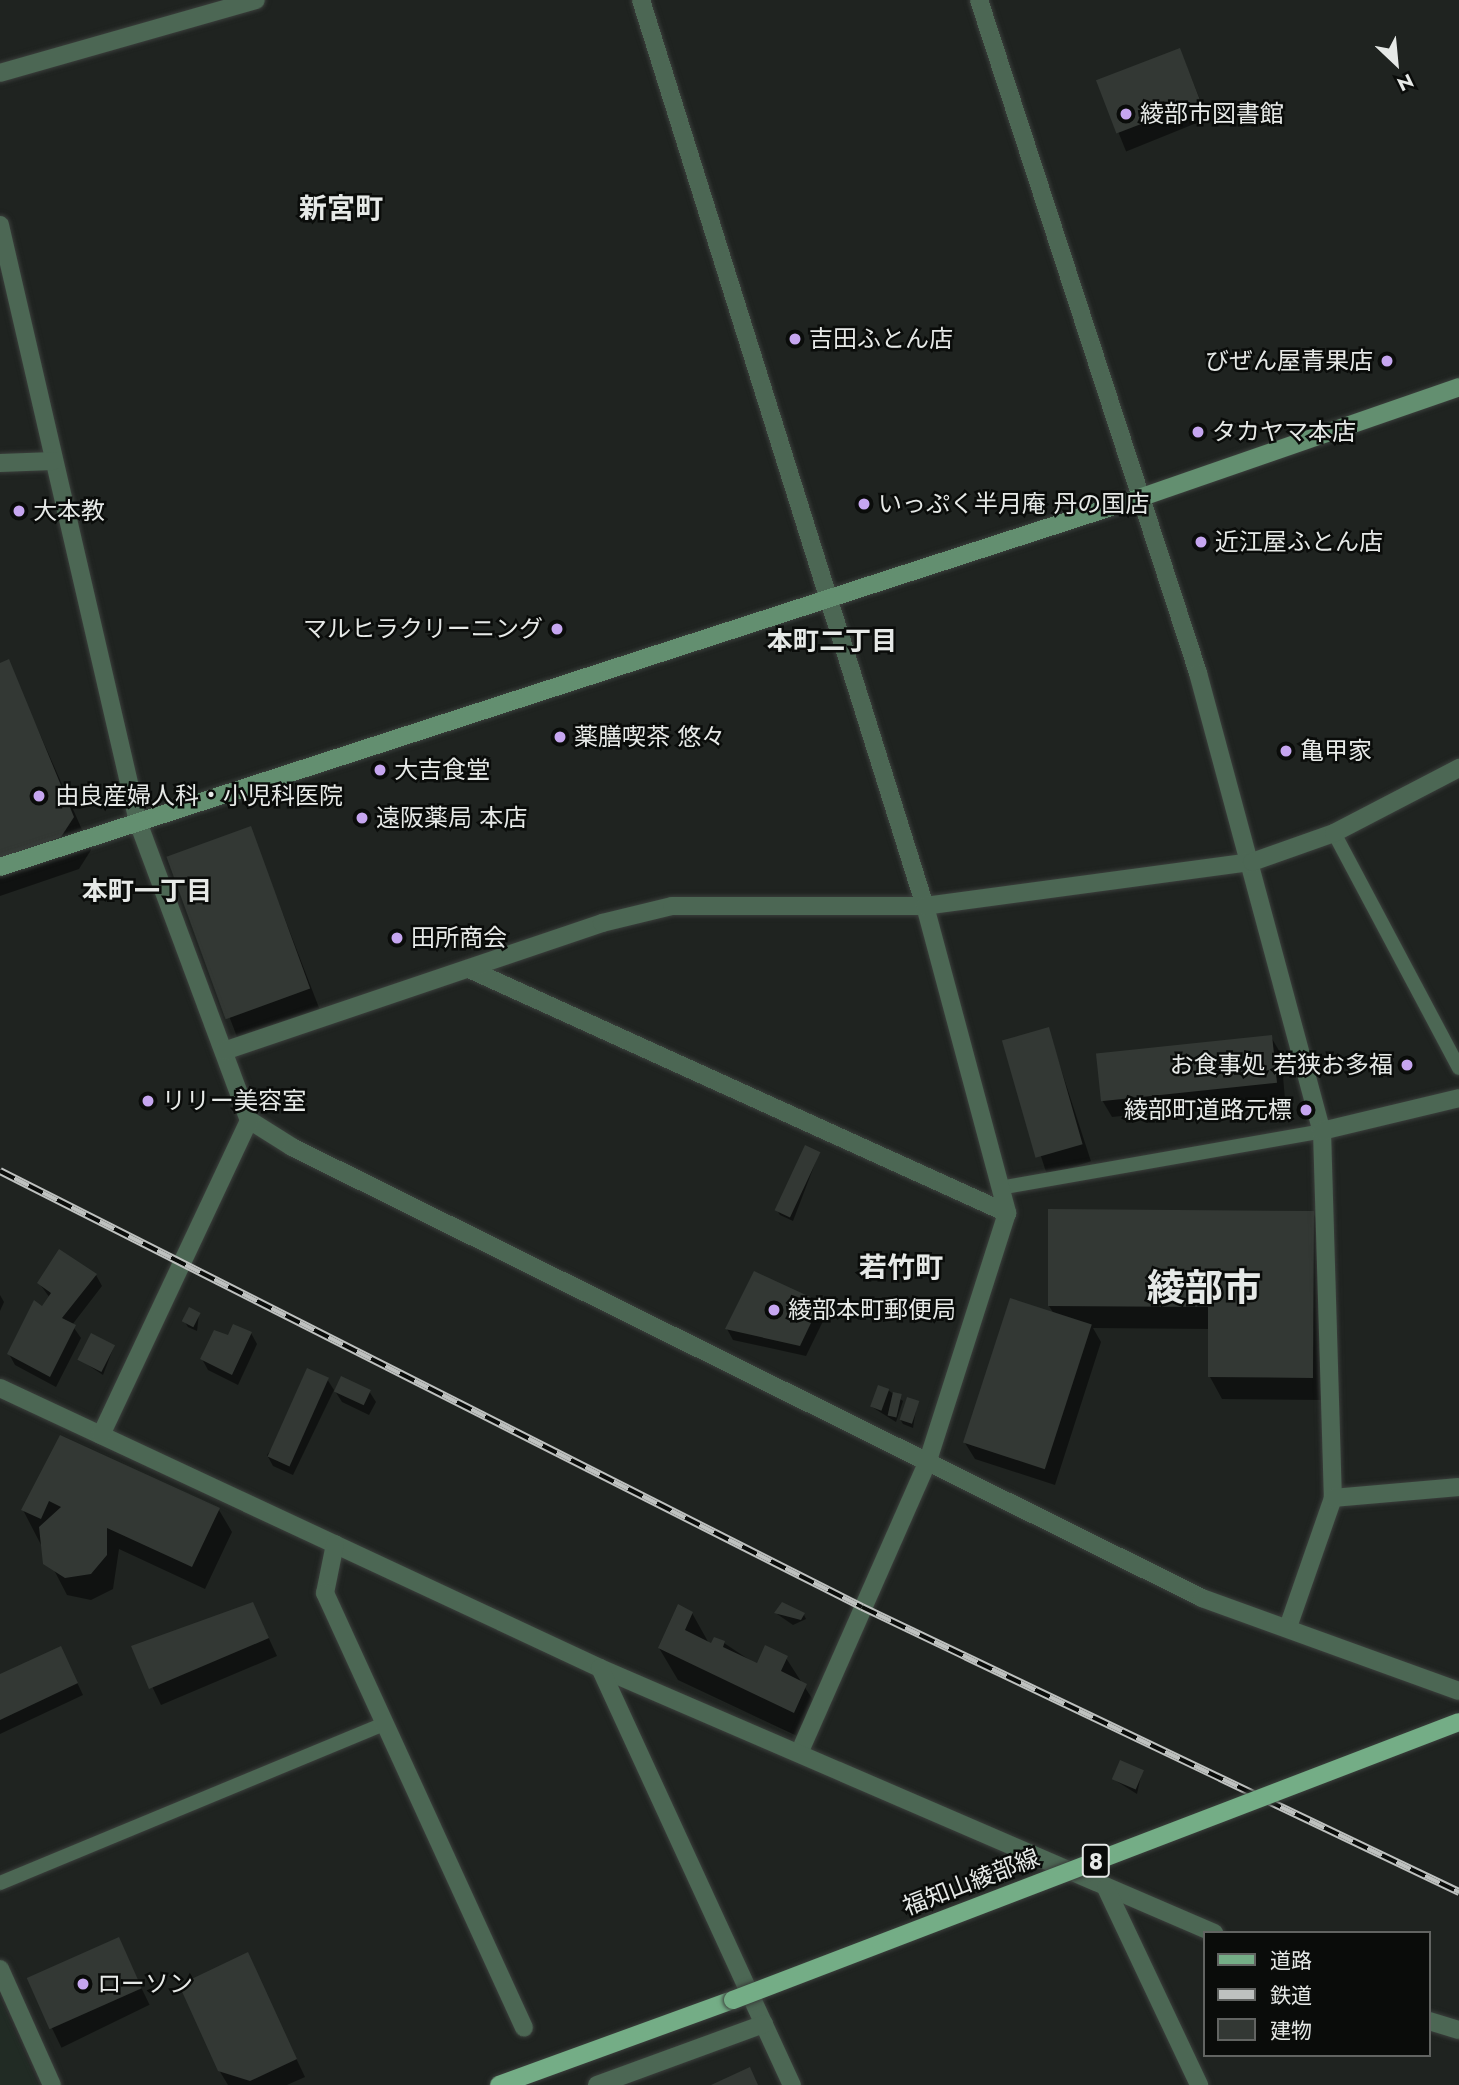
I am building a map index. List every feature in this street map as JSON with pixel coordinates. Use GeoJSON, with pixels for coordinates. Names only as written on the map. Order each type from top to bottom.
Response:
{"type":"FeatureCollection","features":[{"type":"Feature","properties":{"kind":"main road","name":"福知山綾部線"},"geometry":{"type":"LineString","coordinates":[[499,2085],[733,2000],[1459,1722]]}},
{"type":"Feature","properties":{"kind":"street"},"geometry":{"type":"LineString","coordinates":[[0,74],[256,0]]}},
{"type":"Feature","properties":{"kind":"street"},"geometry":{"type":"LineString","coordinates":[[641,0],[925,906],[1007,1213],[927,1463],[799,1753]]}},
{"type":"Feature","properties":{"kind":"street"},"geometry":{"type":"LineString","coordinates":[[979,0],[1139,498],[1252,862],[1322,1131],[1333,1498],[1288,1627]]}},
{"type":"Feature","properties":{"kind":"street"},"geometry":{"type":"LineString","coordinates":[[0,225],[138,822],[249,1119],[927,1463],[1202,1598],[1450,1688],[1459,1677]]}},
{"type":"Feature","properties":{"kind":"street"},"geometry":{"type":"LineString","coordinates":[[0,867],[1139,498],[1459,387]]}},
{"type":"Feature","properties":{"kind":"street"},"geometry":{"type":"LineString","coordinates":[[0,463],[53,461]]}},
{"type":"Feature","properties":{"kind":"street"},"geometry":{"type":"LineString","coordinates":[[224,1051],[469,969],[672,906],[925,906],[1252,862],[1334,833],[1459,768]]}},
{"type":"Feature","properties":{"kind":"street"},"geometry":{"type":"LineString","coordinates":[[469,969],[1007,1213]]}},
{"type":"Feature","properties":{"kind":"street"},"geometry":{"type":"LineString","coordinates":[[1322,1131],[1459,1098]]}},
{"type":"Feature","properties":{"kind":"street"},"geometry":{"type":"LineString","coordinates":[[101,1435],[249,1119]]}},
{"type":"Feature","properties":{"kind":"street"},"geometry":{"type":"LineString","coordinates":[[0,1388],[600,1668],[1209,1931]]}},
{"type":"Feature","properties":{"kind":"street"},"geometry":{"type":"LineString","coordinates":[[1333,1498],[1459,1488]]}},
{"type":"Feature","properties":{"kind":"street"},"geometry":{"type":"LineString","coordinates":[[335,1544],[326,1592],[382,1725],[524,2028]]}},
{"type":"Feature","properties":{"kind":"street"},"geometry":{"type":"LineString","coordinates":[[600,1668],[792,2085]]}},
{"type":"Feature","properties":{"kind":"street"},"geometry":{"type":"LineString","coordinates":[[1106,1888],[1199,2085]]}},
{"type":"Feature","properties":{"kind":"street"},"geometry":{"type":"LineString","coordinates":[[0,1969],[52,2085]]}},
{"type":"Feature","properties":{"kind":"street"},"geometry":{"type":"LineString","coordinates":[[1431,2022],[1459,2030]]}},
{"type":"Feature","properties":{"kind":"street"},"geometry":{"type":"LineString","coordinates":[[597,2085],[764,2024]]}},
{"type":"Feature","properties":{"kind":"lane"},"geometry":{"type":"LineString","coordinates":[[1334,833],[1459,1068]]}},
{"type":"Feature","properties":{"kind":"lane"},"geometry":{"type":"LineString","coordinates":[[1000,1188],[1322,1131]]}},
{"type":"Feature","properties":{"kind":"lane"},"geometry":{"type":"LineString","coordinates":[[0,1883],[382,1725]]}},
{"type":"Feature","properties":{"kind":"shaded area"},"geometry":{"type":"Polygon","coordinates":[[[0,1999],[38,2085],[0,2085],[0,1999]]]}},
{"type":"Feature","properties":{"kind":"building"},"geometry":{"type":"Polygon","coordinates":[[[1180,48],[1200,101],[1116,133],[1096,80],[1180,48]]]}},
{"type":"Feature","properties":{"kind":"building","name":"由良産婦人科・小児科医院"},"geometry":{"type":"Polygon","coordinates":[[[9,659],[74,817],[61,837],[0,858],[0,663],[9,659]]]}},
{"type":"Feature","properties":{"kind":"building"},"geometry":{"type":"Polygon","coordinates":[[[251,826],[310,989],[226,1019],[166,857],[251,826]]]}},
{"type":"Feature","properties":{"kind":"building"},"geometry":{"type":"Polygon","coordinates":[[[1049,1027],[1083,1144],[1036,1158],[1002,1041],[1049,1027]]]}},
{"type":"Feature","properties":{"kind":"building"},"geometry":{"type":"Polygon","coordinates":[[[1272,1035],[1277,1083],[1101,1101],[1096,1054],[1272,1035]]]}},
{"type":"Feature","properties":{"kind":"building"},"geometry":{"type":"Polygon","coordinates":[[[805,1145],[820,1152],[790,1217],[775,1210],[805,1145]]]}},
{"type":"Feature","properties":{"kind":"building"},"geometry":{"type":"Polygon","coordinates":[[[1048,1209],[1314,1211],[1313,1378],[1208,1377],[1208,1307],[1048,1306],[1048,1209]]]}},
{"type":"Feature","properties":{"kind":"building"},"geometry":{"type":"Polygon","coordinates":[[[59,1249],[97,1274],[62,1318],[76,1325],[50,1377],[7,1354],[34,1300],[42,1306],[51,1293],[37,1283],[59,1249]]]}},
{"type":"Feature","properties":{"kind":"building"},"geometry":{"type":"Polygon","coordinates":[[[754,1271],[821,1302],[800,1346],[725,1329],[754,1271]]]}},
{"type":"Feature","properties":{"kind":"building"},"geometry":{"type":"Polygon","coordinates":[[[1010,1298],[1092,1325],[1045,1469],[963,1443],[1010,1298]]]}},
{"type":"Feature","properties":{"kind":"building"},"geometry":{"type":"Polygon","coordinates":[[[189,1307],[201,1313],[193,1327],[182,1321],[189,1307]]]}},
{"type":"Feature","properties":{"kind":"building"},"geometry":{"type":"Polygon","coordinates":[[[233,1324],[252,1332],[232,1375],[200,1359],[214,1330],[228,1335],[233,1324]]]}},
{"type":"Feature","properties":{"kind":"building"},"geometry":{"type":"Polygon","coordinates":[[[91,1333],[115,1345],[101,1372],[77,1360],[91,1333]]]}},
{"type":"Feature","properties":{"kind":"building"},"geometry":{"type":"Polygon","coordinates":[[[307,1368],[329,1378],[289,1466],[268,1457],[307,1368]]]}},
{"type":"Feature","properties":{"kind":"building"},"geometry":{"type":"Polygon","coordinates":[[[341,1376],[371,1390],[364,1405],[334,1391],[341,1376]]]}},
{"type":"Feature","properties":{"kind":"building"},"geometry":{"type":"Polygon","coordinates":[[[878,1385],[889,1389],[881,1411],[870,1407],[878,1385]]]}},
{"type":"Feature","properties":{"kind":"building"},"geometry":{"type":"Polygon","coordinates":[[[893,1392],[902,1394],[896,1417],[888,1415],[893,1392]]]}},
{"type":"Feature","properties":{"kind":"building"},"geometry":{"type":"Polygon","coordinates":[[[907,1397],[919,1401],[912,1424],[900,1420],[907,1397]]]}},
{"type":"Feature","properties":{"kind":"building"},"geometry":{"type":"Polygon","coordinates":[[[60,1435],[220,1508],[192,1567],[107,1528],[107,1555],[91,1574],[65,1578],[43,1564],[39,1527],[61,1507],[49,1501],[41,1519],[21,1510],[60,1435]]]}},
{"type":"Feature","properties":{"kind":"building"},"geometry":{"type":"Polygon","coordinates":[[[253,1602],[269,1638],[149,1689],[131,1646],[253,1602]]]}},
{"type":"Feature","properties":{"kind":"building"},"geometry":{"type":"Polygon","coordinates":[[[782,1602],[805,1613],[801,1620],[774,1613],[782,1602]]]}},
{"type":"Feature","properties":{"kind":"building"},"geometry":{"type":"Polygon","coordinates":[[[678,1604],[693,1612],[685,1630],[711,1643],[714,1637],[725,1641],[723,1647],[757,1663],[765,1645],[788,1656],[781,1671],[807,1684],[794,1713],[658,1648],[678,1604]]]}},
{"type":"Feature","properties":{"kind":"building"},"geometry":{"type":"Polygon","coordinates":[[[61,1646],[78,1683],[0,1720],[0,1674],[61,1646]]]}},
{"type":"Feature","properties":{"kind":"building"},"geometry":{"type":"Polygon","coordinates":[[[1120,1760],[1144,1770],[1136,1789],[1112,1779],[1120,1760]]]}},
{"type":"Feature","properties":{"kind":"building"},"geometry":{"type":"Polygon","coordinates":[[[119,1937],[142,1988],[50,2029],[27,1978],[119,1937]]]}},
{"type":"Feature","properties":{"kind":"building"},"geometry":{"type":"Polygon","coordinates":[[[248,1952],[297,2059],[250,2081],[218,2071],[179,1985],[248,1952]]]}},
{"type":"Feature","properties":{"kind":"building"},"geometry":{"type":"Polygon","coordinates":[[[750,2067],[758,2085],[711,2085],[750,2067]]]}},
{"type":"Feature","properties":{"kind":"railway"},"geometry":{"type":"LineString","coordinates":[[0,1171],[862,1607],[1459,1892]]}},
{"type":"Feature","properties":{"kind":"place","name":"綾部市図書館"},"geometry":{"type":"Point","coordinates":[1126,114]}},
{"type":"Feature","properties":{"kind":"place","name":"吉田ふとん店"},"geometry":{"type":"Point","coordinates":[795,339]}},
{"type":"Feature","properties":{"kind":"place","name":"びぜん屋青果店"},"geometry":{"type":"Point","coordinates":[1387,361]}},
{"type":"Feature","properties":{"kind":"place","name":"タカヤマ本店"},"geometry":{"type":"Point","coordinates":[1198,432]}},
{"type":"Feature","properties":{"kind":"place","name":"いっぷく半月庵 丹の国店"},"geometry":{"type":"Point","coordinates":[864,504]}},
{"type":"Feature","properties":{"kind":"place","name":"大本教"},"geometry":{"type":"Point","coordinates":[19,511]}},
{"type":"Feature","properties":{"kind":"place","name":"近江屋ふとん店"},"geometry":{"type":"Point","coordinates":[1201,542]}},
{"type":"Feature","properties":{"kind":"place","name":"マルヒラクリーニング"},"geometry":{"type":"Point","coordinates":[557,629]}},
{"type":"Feature","properties":{"kind":"place","name":"薬膳喫茶 悠々"},"geometry":{"type":"Point","coordinates":[560,737]}},
{"type":"Feature","properties":{"kind":"place","name":"亀甲家"},"geometry":{"type":"Point","coordinates":[1286,751]}},
{"type":"Feature","properties":{"kind":"place","name":"大吉食堂"},"geometry":{"type":"Point","coordinates":[380,770]}},
{"type":"Feature","properties":{"kind":"place","name":"由良産婦人科・小児科医院"},"geometry":{"type":"Point","coordinates":[39,796]}},
{"type":"Feature","properties":{"kind":"place","name":"遠阪薬局 本店"},"geometry":{"type":"Point","coordinates":[362,818]}},
{"type":"Feature","properties":{"kind":"place","name":"田所商会"},"geometry":{"type":"Point","coordinates":[397,938]}},
{"type":"Feature","properties":{"kind":"place","name":"お食事処 若狭お多福"},"geometry":{"type":"Point","coordinates":[1407,1065]}},
{"type":"Feature","properties":{"kind":"place","name":"リリー美容室"},"geometry":{"type":"Point","coordinates":[148,1101]}},
{"type":"Feature","properties":{"kind":"place","name":"綾部町道路元標"},"geometry":{"type":"Point","coordinates":[1306,1110]}},
{"type":"Feature","properties":{"kind":"place","name":"綾部本町郵便局"},"geometry":{"type":"Point","coordinates":[774,1310]}},
{"type":"Feature","properties":{"kind":"place","name":"ローソン"},"geometry":{"type":"Point","coordinates":[83,1984]}},
{"type":"Feature","properties":{"kind":"district","name":"新宮町"},"geometry":{"type":"Point","coordinates":[341,209]}},
{"type":"Feature","properties":{"kind":"district","name":"本町二丁目"},"geometry":{"type":"Point","coordinates":[832,642]}},
{"type":"Feature","properties":{"kind":"district","name":"本町一丁目"},"geometry":{"type":"Point","coordinates":[147,892]}},
{"type":"Feature","properties":{"kind":"district","name":"若竹町"},"geometry":{"type":"Point","coordinates":[901,1268]}},
{"type":"Feature","properties":{"kind":"district","name":"綾部市"},"geometry":{"type":"Point","coordinates":[1204,1288]}}]}
